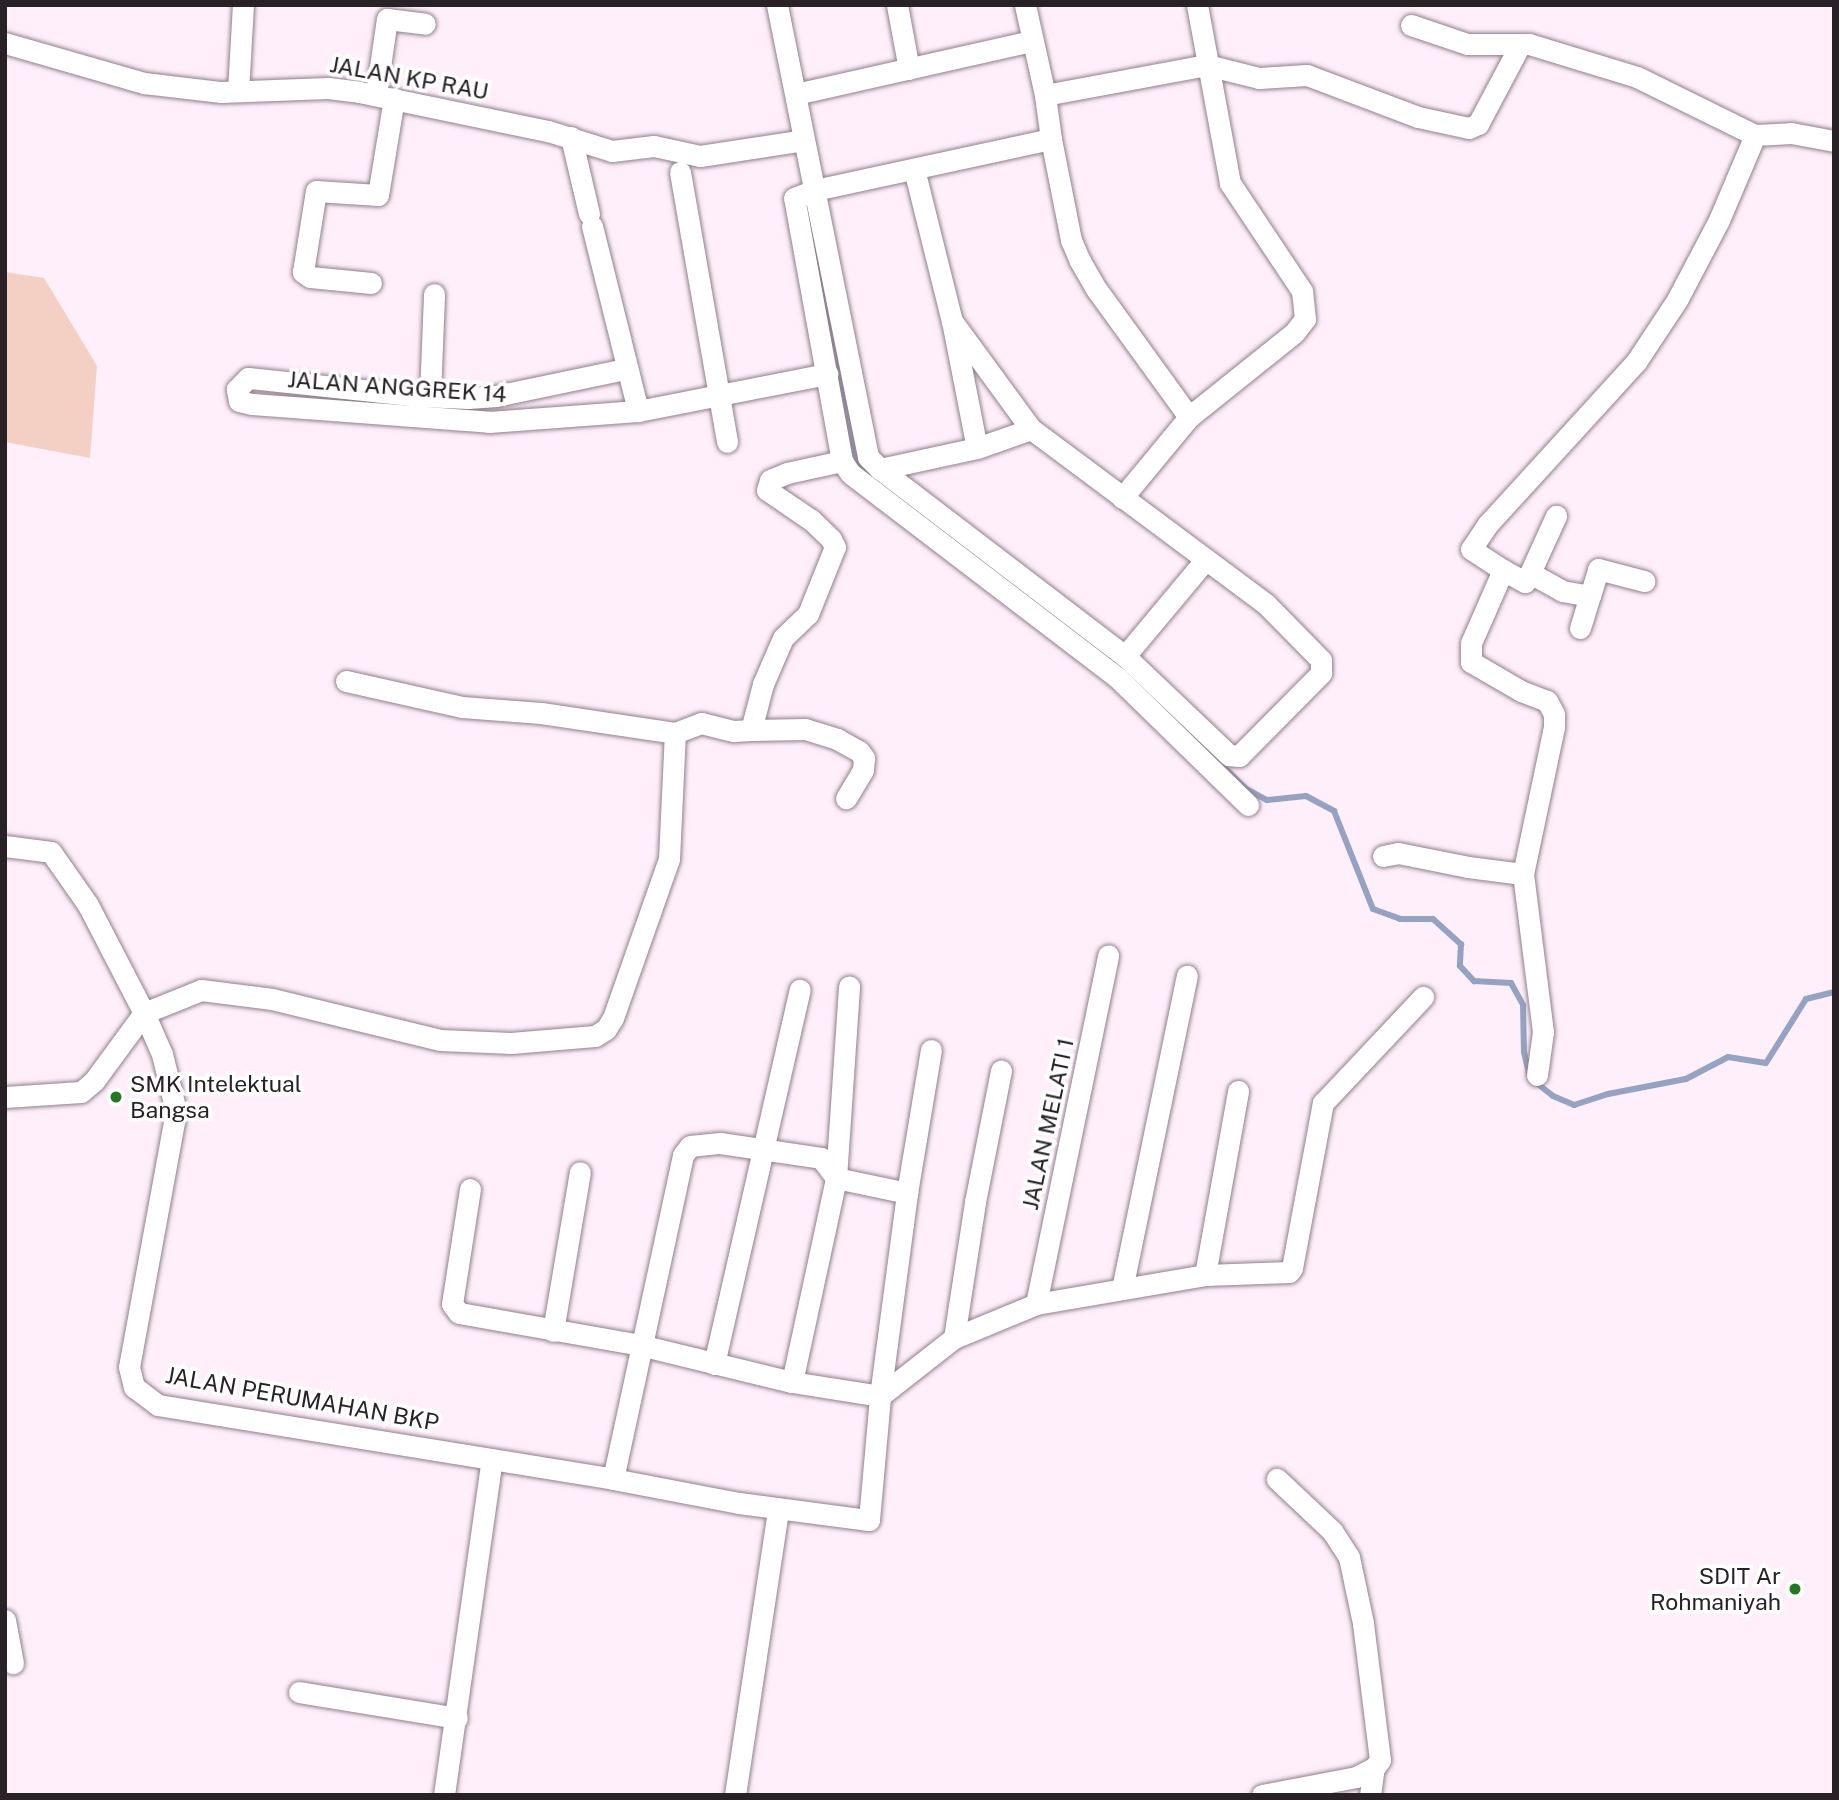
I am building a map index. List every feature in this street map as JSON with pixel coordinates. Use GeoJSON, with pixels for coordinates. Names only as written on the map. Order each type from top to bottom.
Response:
{"type":"FeatureCollection","features":[{"type":"Feature","properties":{"kind":"street"},"geometry":{"type":"LineString","coordinates":[[238,91],[243,5]]}},
{"type":"Feature","properties":{"kind":"street"},"geometry":{"type":"LineString","coordinates":[[777,5],[864,446],[880,469],[1125,656],[1229,755],[1239,756],[1321,673],[1321,660],[1266,604],[1031,429],[952,321]]}},
{"type":"Feature","properties":{"kind":"street"},"geometry":{"type":"LineString","coordinates":[[897,5],[909,69]]}},
{"type":"Feature","properties":{"kind":"street"},"geometry":{"type":"LineString","coordinates":[[1025,5],[1045,95],[1071,240],[1097,290],[1189,417]]}},
{"type":"Feature","properties":{"kind":"street"},"geometry":{"type":"LineString","coordinates":[[1122,498],[1189,417],[1302,326],[1306,309],[1302,291],[1230,183],[1197,5]]}},
{"type":"Feature","properties":{"kind":"street"},"geometry":{"type":"LineString","coordinates":[[371,283],[310,277],[303,272],[316,191],[378,195],[388,12],[425,24]]}},
{"type":"Feature","properties":{"kind":"street"},"geometry":{"type":"LineString","coordinates":[[1411,25],[1467,44],[1528,44],[1637,76],[1703,112],[1755,135],[1791,133],[1834,141]]}},
{"type":"Feature","properties":{"kind":"street"},"geometry":{"type":"LineString","coordinates":[[796,94],[1032,41]]}},
{"type":"Feature","properties":{"kind":"street","name":"JALAN KP RAU"},"geometry":{"type":"LineString","coordinates":[[5,43],[144,83],[179,89],[238,91],[328,88],[385,96],[571,137],[612,151],[654,146],[700,156],[804,140]]}},
{"type":"Feature","properties":{"kind":"street"},"geometry":{"type":"LineString","coordinates":[[1045,95],[1207,65],[1259,78],[1307,75],[1418,117],[1469,128],[1478,124],[1520,45]]}},
{"type":"Feature","properties":{"kind":"street"},"geometry":{"type":"LineString","coordinates":[[1556,516],[1525,582],[1471,549],[1488,524],[1636,362],[1677,300],[1702,254],[1755,135]]}},
{"type":"Feature","properties":{"kind":"street"},"geometry":{"type":"LineString","coordinates":[[571,137],[625,369],[638,411]]}},
{"type":"Feature","properties":{"kind":"street"},"geometry":{"type":"LineString","coordinates":[[1051,139],[796,195],[793,202],[842,461],[850,473],[1118,678],[1248,805]]}},
{"type":"Feature","properties":{"kind":"street"},"geometry":{"type":"LineString","coordinates":[[914,169],[952,321],[977,448]]}},
{"type":"Feature","properties":{"kind":"street"},"geometry":{"type":"LineString","coordinates":[[680,172],[727,442]]}},
{"type":"Feature","properties":{"kind":"street"},"geometry":{"type":"LineString","coordinates":[[434,293],[430,395],[496,396],[625,369]]}},
{"type":"Feature","properties":{"kind":"street","name":"JALAN ANGGREK 14"},"geometry":{"type":"LineString","coordinates":[[430,395],[248,378],[237,389],[239,401],[449,421],[515,421],[638,411],[827,374]]}},
{"type":"Feature","properties":{"kind":"street"},"geometry":{"type":"LineString","coordinates":[[880,469],[977,448],[1031,429]]}},
{"type":"Feature","properties":{"kind":"street"},"geometry":{"type":"LineString","coordinates":[[751,730],[763,684],[783,638],[808,614],[835,547],[831,539],[811,520],[767,490],[770,480],[787,473],[842,461]]}},
{"type":"Feature","properties":{"kind":"street"},"geometry":{"type":"LineString","coordinates":[[1125,656],[1206,559]]}},
{"type":"Feature","properties":{"kind":"street"},"geometry":{"type":"LineString","coordinates":[[1580,628],[1598,569],[1644,581]]}},
{"type":"Feature","properties":{"kind":"street"},"geometry":{"type":"LineString","coordinates":[[1503,570],[1471,643],[1468,657],[1484,671],[1547,701],[1554,714],[1554,727],[1523,874],[1543,1032],[1537,1075]]}},
{"type":"Feature","properties":{"kind":"street"},"geometry":{"type":"LineString","coordinates":[[1530,573],[1562,591],[1590,596]]}},
{"type":"Feature","properties":{"kind":"street"},"geometry":{"type":"LineString","coordinates":[[346,681],[462,707],[541,713],[675,733],[701,723],[734,731],[805,729],[837,739],[859,751],[864,758],[863,770],[846,799]]}},
{"type":"Feature","properties":{"kind":"street"},"geometry":{"type":"LineString","coordinates":[[5,1097],[81,1092],[94,1082],[144,1013],[201,990],[223,990],[272,999],[440,1040],[511,1043],[595,1036],[606,1029],[612,1018],[669,859],[675,733]]}},
{"type":"Feature","properties":{"kind":"street","name":"JALAN PERUMAHAN BKP"},"geometry":{"type":"LineString","coordinates":[[5,846],[51,852],[88,905],[144,1013],[162,1054],[176,1111],[129,1367],[134,1387],[158,1405],[613,1479],[778,1509],[869,1520],[880,1396]]}},
{"type":"Feature","properties":{"kind":"street"},"geometry":{"type":"LineString","coordinates":[[1383,856],[1398,853],[1468,867],[1523,874]]}},
{"type":"Feature","properties":{"kind":"street","name":"JALAN MELATI 1"},"geometry":{"type":"LineString","coordinates":[[1036,1304],[1108,955]]}},
{"type":"Feature","properties":{"kind":"street"},"geometry":{"type":"LineString","coordinates":[[1122,1289],[1187,976]]}},
{"type":"Feature","properties":{"kind":"street"},"geometry":{"type":"LineString","coordinates":[[792,1382],[836,1178],[849,986]]}},
{"type":"Feature","properties":{"kind":"street"},"geometry":{"type":"LineString","coordinates":[[715,1364],[761,1150],[800,990]]}},
{"type":"Feature","properties":{"kind":"street"},"geometry":{"type":"LineString","coordinates":[[470,1189],[453,1310],[552,1331],[640,1345],[792,1382],[880,1396],[954,1338],[1036,1304],[1205,1275],[1283,1274],[1292,1268],[1323,1103],[1423,997]]}},
{"type":"Feature","properties":{"kind":"street"},"geometry":{"type":"LineString","coordinates":[[880,1396],[907,1193],[931,1050]]}},
{"type":"Feature","properties":{"kind":"street"},"geometry":{"type":"LineString","coordinates":[[954,1338],[975,1202],[1001,1071]]}},
{"type":"Feature","properties":{"kind":"street"},"geometry":{"type":"LineString","coordinates":[[1205,1275],[1238,1091]]}},
{"type":"Feature","properties":{"kind":"street"},"geometry":{"type":"LineString","coordinates":[[613,1479],[683,1155],[690,1146],[720,1143],[821,1158],[836,1178],[907,1193]]}},
{"type":"Feature","properties":{"kind":"street"},"geometry":{"type":"LineString","coordinates":[[552,1331],[580,1172]]}},
{"type":"Feature","properties":{"kind":"street"},"geometry":{"type":"LineString","coordinates":[[444,1795],[492,1459]]}},
{"type":"Feature","properties":{"kind":"street"},"geometry":{"type":"LineString","coordinates":[[1277,1479],[1332,1531],[1349,1557],[1363,1623],[1380,1760],[1374,1768],[1370,1795]]}},
{"type":"Feature","properties":{"kind":"street"},"geometry":{"type":"LineString","coordinates":[[735,1795],[778,1509]]}},
{"type":"Feature","properties":{"kind":"street"},"geometry":{"type":"LineString","coordinates":[[5,1620],[13,1663]]}},
{"type":"Feature","properties":{"kind":"street"},"geometry":{"type":"LineString","coordinates":[[299,1692],[457,1718]]}},
{"type":"Feature","properties":{"kind":"street"},"geometry":{"type":"LineString","coordinates":[[1262,1795],[1339,1781],[1374,1768]]}},
{"type":"Feature","properties":{"kind":"shaded area"},"geometry":{"type":"Polygon","coordinates":[[[5,272],[44,278],[97,366],[90,458],[5,442],[5,272]]]}},
{"type":"Feature","properties":{"kind":"waterway"},"geometry":{"type":"LineString","coordinates":[[814,240],[854,451],[861,467],[938,526]]}},
{"type":"Feature","properties":{"kind":"waterway"},"geometry":{"type":"LineString","coordinates":[[1044,607],[1071,629]]}},
{"type":"Feature","properties":{"kind":"waterway"},"geometry":{"type":"LineString","coordinates":[[1164,708],[1245,788],[1267,800],[1306,796],[1334,811],[1373,909],[1400,919],[1433,919],[1461,944],[1460,966],[1474,981],[1511,983],[1523,1005],[1524,1052],[1529,1073]]}},
{"type":"Feature","properties":{"kind":"waterway"},"geometry":{"type":"LineString","coordinates":[[1534,1081],[1553,1096],[1574,1105],[1608,1094],[1686,1079],[1728,1057],[1766,1063],[1806,999],[1834,992]]}},
{"type":"Feature","properties":{"kind":"place","name":"SMK Intelektual Bangsa"},"geometry":{"type":"Point","coordinates":[116,1097]}},
{"type":"Feature","properties":{"kind":"place","name":"SDIT Ar Rohmaniyah"},"geometry":{"type":"Point","coordinates":[1795,1589]}}]}
